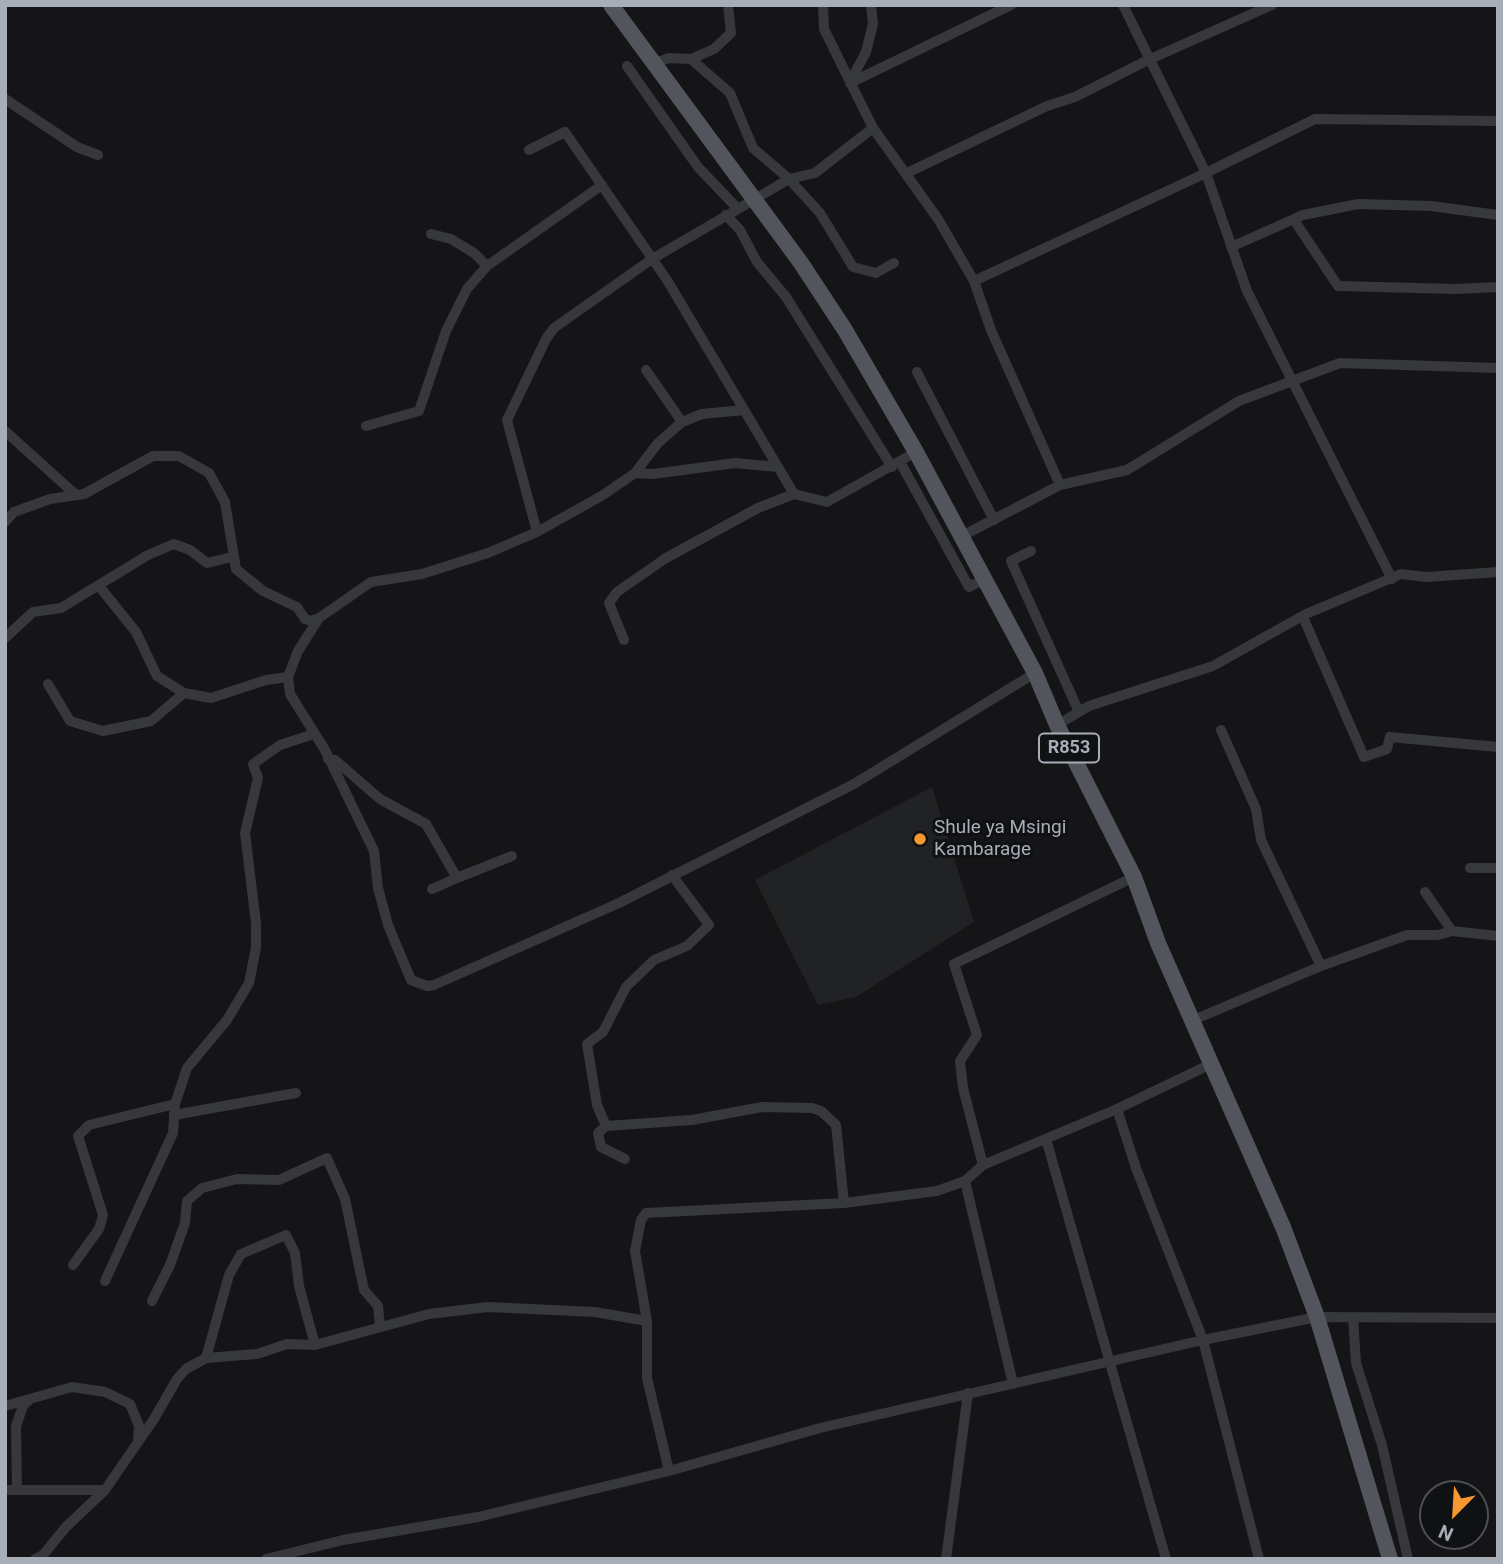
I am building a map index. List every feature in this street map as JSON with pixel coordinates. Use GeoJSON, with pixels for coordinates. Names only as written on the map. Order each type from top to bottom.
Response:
{"type":"FeatureCollection","features":[{"type":"Feature","properties":{"kind":"main road","name":"R853"},"geometry":{"type":"LineString","coordinates":[[611,5],[755,200],[838,319],[916,452],[1035,673],[1057,725],[1134,877],[1191,1021],[1213,1063],[1317,1317],[1390,1559]]}},
{"type":"Feature","properties":{"kind":"street"},"geometry":{"type":"LineString","coordinates":[[655,63],[669,58],[691,59],[714,49],[731,33],[728,5]]}},
{"type":"Feature","properties":{"kind":"street"},"geometry":{"type":"LineString","coordinates":[[822,5],[824,29],[873,128],[907,173],[974,281],[991,330],[1060,485]]}},
{"type":"Feature","properties":{"kind":"street"},"geometry":{"type":"LineString","coordinates":[[850,83],[866,52],[873,24],[871,5]]}},
{"type":"Feature","properties":{"kind":"street"},"geometry":{"type":"LineString","coordinates":[[850,83],[1011,5]]}},
{"type":"Feature","properties":{"kind":"street"},"geometry":{"type":"LineString","coordinates":[[1123,5],[1206,173],[1247,291],[1392,579]]}},
{"type":"Feature","properties":{"kind":"street"},"geometry":{"type":"LineString","coordinates":[[907,173],[1272,5]]}},
{"type":"Feature","properties":{"kind":"street"},"geometry":{"type":"LineString","coordinates":[[691,59],[730,93],[753,148],[789,179],[820,213],[853,267],[876,273],[894,263]]}},
{"type":"Feature","properties":{"kind":"street"},"geometry":{"type":"LineString","coordinates":[[627,66],[698,167],[738,209]]}},
{"type":"Feature","properties":{"kind":"street"},"geometry":{"type":"LineString","coordinates":[[5,99],[77,147],[97,155]]}},
{"type":"Feature","properties":{"kind":"street"},"geometry":{"type":"LineString","coordinates":[[974,281],[1315,119],[1498,121]]}},
{"type":"Feature","properties":{"kind":"street"},"geometry":{"type":"LineString","coordinates":[[537,532],[507,420],[509,411],[555,328],[652,259],[789,179],[815,173],[873,128]]}},
{"type":"Feature","properties":{"kind":"street"},"geometry":{"type":"LineString","coordinates":[[529,149],[565,132],[652,259],[794,494]]}},
{"type":"Feature","properties":{"kind":"street"},"geometry":{"type":"LineString","coordinates":[[366,426],[419,411],[446,331],[467,289],[487,266],[602,185]]}},
{"type":"Feature","properties":{"kind":"street"},"geometry":{"type":"LineString","coordinates":[[1231,247],[1294,220],[1358,204],[1430,206],[1498,215]]}},
{"type":"Feature","properties":{"kind":"street"},"geometry":{"type":"LineString","coordinates":[[726,215],[740,230],[757,262],[786,296],[896,465],[969,587],[983,580]]}},
{"type":"Feature","properties":{"kind":"street"},"geometry":{"type":"LineString","coordinates":[[1294,220],[1338,286],[1456,289],[1498,287]]}},
{"type":"Feature","properties":{"kind":"street"},"geometry":{"type":"LineString","coordinates":[[431,233],[452,239],[474,253],[487,266]]}},
{"type":"Feature","properties":{"kind":"street"},"geometry":{"type":"LineString","coordinates":[[960,537],[1060,485],[1128,470],[1239,401],[1340,363],[1498,368]]}},
{"type":"Feature","properties":{"kind":"street"},"geometry":{"type":"LineString","coordinates":[[646,370],[682,422]]}},
{"type":"Feature","properties":{"kind":"street"},"geometry":{"type":"LineString","coordinates":[[916,372],[994,520]]}},
{"type":"Feature","properties":{"kind":"street"},"geometry":{"type":"LineString","coordinates":[[5,522],[14,512],[50,499],[76,495],[153,456],[179,456],[209,473],[225,502],[231,523],[232,557],[236,569],[252,583],[297,607],[305,619],[311,621],[371,582],[422,574],[488,553],[537,532],[603,495],[635,473],[658,443],[682,422],[702,414],[744,411]]}},
{"type":"Feature","properties":{"kind":"street"},"geometry":{"type":"LineString","coordinates":[[5,431],[76,495]]}},
{"type":"Feature","properties":{"kind":"street"},"geometry":{"type":"LineString","coordinates":[[624,640],[609,603],[617,592],[666,558],[758,508],[794,494],[827,502],[916,452]]}},
{"type":"Feature","properties":{"kind":"street"},"geometry":{"type":"LineString","coordinates":[[635,473],[653,474],[679,468],[735,463],[778,467]]}},
{"type":"Feature","properties":{"kind":"street"},"geometry":{"type":"LineString","coordinates":[[5,638],[33,612],[61,608],[148,555],[174,544],[190,550],[207,564],[232,557]]}},
{"type":"Feature","properties":{"kind":"street"},"geometry":{"type":"LineString","coordinates":[[1031,551],[1011,561],[1079,712]]}},
{"type":"Feature","properties":{"kind":"street"},"geometry":{"type":"LineString","coordinates":[[1057,725],[1089,706],[1213,666],[1303,617],[1401,574],[1426,577],[1498,572]]}},
{"type":"Feature","properties":{"kind":"street"},"geometry":{"type":"LineString","coordinates":[[99,586],[136,632],[147,661],[157,676],[184,693],[211,698],[266,680],[288,677]]}},
{"type":"Feature","properties":{"kind":"street"},"geometry":{"type":"LineString","coordinates":[[1303,617],[1364,757],[1387,749],[1390,737],[1498,747]]}},
{"type":"Feature","properties":{"kind":"street"},"geometry":{"type":"LineString","coordinates":[[319,618],[298,651],[288,677],[290,694],[328,759],[374,851],[378,888],[411,980],[427,986],[619,903],[854,785],[1035,673]]}},
{"type":"Feature","properties":{"kind":"street"},"geometry":{"type":"LineString","coordinates":[[48,684],[70,720],[103,731],[151,721],[184,693]]}},
{"type":"Feature","properties":{"kind":"street"},"geometry":{"type":"LineString","coordinates":[[1221,730],[1256,809],[1261,840],[1321,966]]}},
{"type":"Feature","properties":{"kind":"street"},"geometry":{"type":"LineString","coordinates":[[105,1281],[173,1133],[175,1110],[187,1068],[227,1020],[249,983],[256,948],[257,923],[245,833],[258,778],[253,764],[280,745],[314,734]]}},
{"type":"Feature","properties":{"kind":"street"},"geometry":{"type":"LineString","coordinates":[[328,759],[335,760],[380,799],[426,824],[457,878]]}},
{"type":"Feature","properties":{"kind":"street"},"geometry":{"type":"LineString","coordinates":[[432,889],[512,856]]}},
{"type":"Feature","properties":{"kind":"street"},"geometry":{"type":"LineString","coordinates":[[1470,868],[1498,868]]}},
{"type":"Feature","properties":{"kind":"street"},"geometry":{"type":"LineString","coordinates":[[606,1126],[597,1105],[587,1044],[603,1032],[626,988],[654,960],[687,946],[709,925],[672,875]]}},
{"type":"Feature","properties":{"kind":"street"},"geometry":{"type":"LineString","coordinates":[[983,1165],[963,1087],[960,1061],[976,1035],[954,964],[1134,877]]}},
{"type":"Feature","properties":{"kind":"street"},"geometry":{"type":"LineString","coordinates":[[1425,892],[1452,931]]}},
{"type":"Feature","properties":{"kind":"street"},"geometry":{"type":"LineString","coordinates":[[1191,1021],[1321,966],[1407,935],[1438,935],[1452,931],[1498,936]]}},
{"type":"Feature","properties":{"kind":"street"},"geometry":{"type":"LineString","coordinates":[[669,1471],[647,1378],[648,1321],[635,1251],[641,1220],[646,1213],[653,1210],[844,1203],[925,1193],[965,1181],[983,1165],[1117,1109],[1213,1063]]}},
{"type":"Feature","properties":{"kind":"street"},"geometry":{"type":"LineString","coordinates":[[73,1265],[99,1229],[103,1215],[78,1136],[89,1125],[296,1093]]}},
{"type":"Feature","properties":{"kind":"street"},"geometry":{"type":"LineString","coordinates":[[625,1159],[601,1147],[598,1133],[606,1126],[692,1120],[762,1107],[812,1108],[821,1111],[836,1125],[844,1203]]}},
{"type":"Feature","properties":{"kind":"street"},"geometry":{"type":"LineString","coordinates":[[1117,1109],[1136,1168],[1203,1340],[1259,1559]]}},
{"type":"Feature","properties":{"kind":"street"},"geometry":{"type":"LineString","coordinates":[[1046,1139],[1166,1559]]}},
{"type":"Feature","properties":{"kind":"street"},"geometry":{"type":"LineString","coordinates":[[152,1301],[174,1255],[185,1223],[187,1201],[202,1188],[237,1179],[279,1180],[327,1158],[345,1199],[364,1290],[378,1306],[380,1327]]}},
{"type":"Feature","properties":{"kind":"street"},"geometry":{"type":"LineString","coordinates":[[965,1181],[1013,1384]]}},
{"type":"Feature","properties":{"kind":"street"},"geometry":{"type":"LineString","coordinates":[[206,1358],[229,1275],[241,1254],[286,1235],[295,1252],[299,1286],[315,1345]]}},
{"type":"Feature","properties":{"kind":"street"},"geometry":{"type":"LineString","coordinates":[[35,1559],[43,1555],[66,1527],[105,1490],[177,1379],[186,1369],[206,1358],[257,1354],[287,1344],[315,1345],[429,1314],[488,1307],[595,1312],[648,1321]]}},
{"type":"Feature","properties":{"kind":"street"},"geometry":{"type":"LineString","coordinates":[[266,1559],[343,1540],[478,1517],[669,1471],[820,1428],[1203,1340],[1317,1317],[1498,1318]]}},
{"type":"Feature","properties":{"kind":"street"},"geometry":{"type":"LineString","coordinates":[[1353,1317],[1356,1363],[1382,1445],[1408,1559]]}},
{"type":"Feature","properties":{"kind":"street"},"geometry":{"type":"LineString","coordinates":[[5,1406],[72,1387],[105,1392],[130,1404],[139,1426],[138,1441]]}},
{"type":"Feature","properties":{"kind":"street"},"geometry":{"type":"LineString","coordinates":[[946,1559],[968,1393]]}},
{"type":"Feature","properties":{"kind":"street"},"geometry":{"type":"LineString","coordinates":[[29,1400],[23,1406],[16,1426],[11,1490],[105,1490]]}},
{"type":"Feature","properties":{"kind":"shaded area"},"geometry":{"type":"Polygon","coordinates":[[[932,787],[974,922],[856,997],[818,1005],[755,880],[932,787]]]}},
{"type":"Feature","properties":{"kind":"place","name":"Shule ya Msingi Kambarage"},"geometry":{"type":"Point","coordinates":[920,839]}}]}
